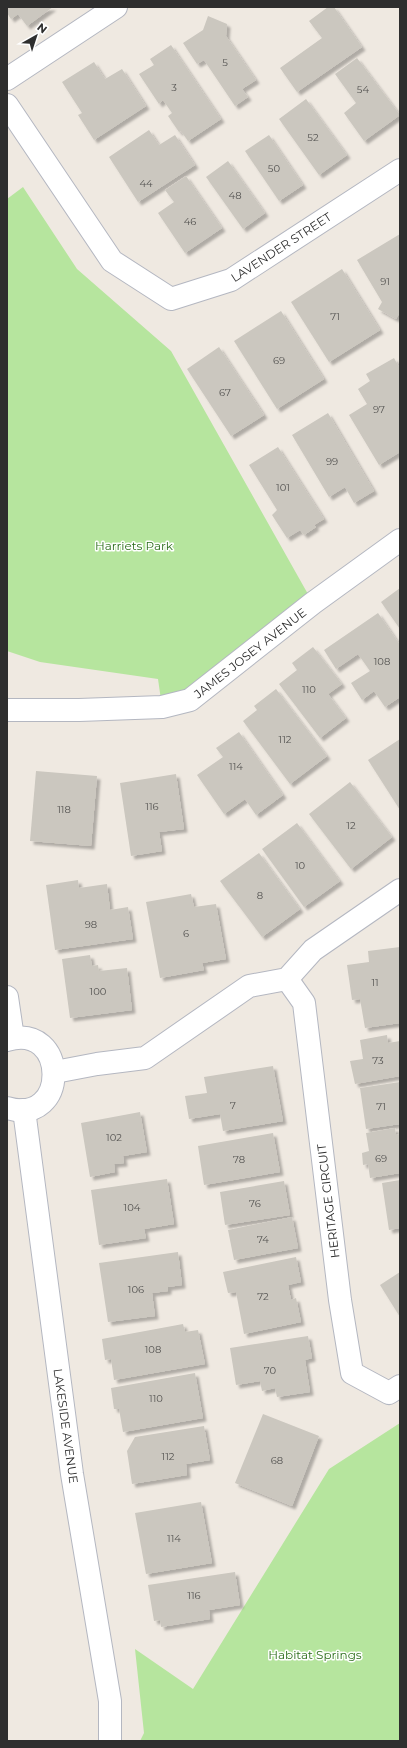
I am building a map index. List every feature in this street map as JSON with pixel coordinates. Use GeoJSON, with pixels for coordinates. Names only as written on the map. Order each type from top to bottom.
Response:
{"type":"FeatureCollection","features":[{"type":"Feature","properties":{"kind":"street"},"geometry":{"type":"LineString","coordinates":[[7,78],[116,7]]}},
{"type":"Feature","properties":{"kind":"street","name":"LAVENDER STREET"},"geometry":{"type":"LineString","coordinates":[[7,105],[112,261],[171,299],[231,280],[400,170]]}},
{"type":"Feature","properties":{"kind":"street","name":"JAMES JOSEY AVENUE"},"geometry":{"type":"LineString","coordinates":[[7,710],[79,710],[162,707],[190,700],[313,603],[400,540]]}},
{"type":"Feature","properties":{"kind":"street"},"geometry":{"type":"LineString","coordinates":[[55,1072],[97,1064],[145,1058],[249,986],[287,979],[313,950],[400,890]]}},
{"type":"Feature","properties":{"kind":"street","name":"HERITAGE CIRCUIT"},"geometry":{"type":"LineString","coordinates":[[287,979],[304,1002],[340,1300],[352,1373],[389,1393],[400,1386]]}},
{"type":"Feature","properties":{"kind":"street"},"geometry":{"type":"LineString","coordinates":[[7,997],[10,1039],[25,1038],[46,1050],[52,1060],[55,1072],[54,1083],[50,1093],[43,1101],[34,1107],[15,1109]]}},
{"type":"Feature","properties":{"kind":"street","name":"LAKESIDE AVENUE"},"geometry":{"type":"LineString","coordinates":[[15,1109],[72,1474],[110,1701],[110,1741]]}},
{"type":"Feature","properties":{"kind":"green space","name":"Harriets Park"},"geometry":{"type":"Polygon","coordinates":[[[23,187],[77,269],[171,351],[313,603],[162,707],[158,679],[40,662],[7,651],[7,199],[23,187]]]}},
{"type":"Feature","properties":{"kind":"green space","name":"Habitat Springs"},"geometry":{"type":"Polygon","coordinates":[[[400,1423],[400,1741],[140,1741],[144,1733],[135,1649],[193,1689],[329,1469],[400,1423]]]}},
{"type":"Feature","properties":{"kind":"building"},"geometry":{"type":"Polygon","coordinates":[[[7,7],[53,7],[27,26],[18,14],[11,19],[7,13],[7,7]]]}},
{"type":"Feature","properties":{"kind":"building"},"geometry":{"type":"Polygon","coordinates":[[[328,7],[334,7],[362,47],[297,92],[280,68],[322,38],[309,21],[328,7]]]}},
{"type":"Feature","properties":{"kind":"building"},"geometry":{"type":"Polygon","coordinates":[[[208,16],[227,24],[226,36],[256,80],[242,89],[248,97],[235,106],[204,60],[197,64],[183,43],[203,30],[208,16]]]}},
{"type":"Feature","properties":{"kind":"building"},"geometry":{"type":"Polygon","coordinates":[[[171,45],[221,119],[188,141],[181,131],[179,132],[168,116],[172,113],[163,100],[159,104],[139,74],[154,65],[150,59],[171,45]]]}},
{"type":"Feature","properties":{"kind":"building"},"geometry":{"type":"Polygon","coordinates":[[[357,58],[400,115],[364,141],[344,113],[356,103],[335,74],[357,58]]]}},
{"type":"Feature","properties":{"kind":"building"},"geometry":{"type":"Polygon","coordinates":[[[94,62],[105,79],[122,69],[146,106],[94,140],[78,115],[82,113],[62,82],[94,62]]]}},
{"type":"Feature","properties":{"kind":"building"},"geometry":{"type":"Polygon","coordinates":[[[306,99],[347,155],[319,175],[279,119],[306,99]]]}},
{"type":"Feature","properties":{"kind":"building"},"geometry":{"type":"Polygon","coordinates":[[[149,130],[159,145],[175,135],[195,165],[138,202],[109,157],[149,130]]]}},
{"type":"Feature","properties":{"kind":"building"},"geometry":{"type":"Polygon","coordinates":[[[269,135],[303,185],[279,201],[245,151],[269,135]]]}},
{"type":"Feature","properties":{"kind":"building"},"geometry":{"type":"Polygon","coordinates":[[[228,161],[265,213],[243,229],[206,177],[228,161]]]}},
{"type":"Feature","properties":{"kind":"building"},"geometry":{"type":"Polygon","coordinates":[[[186,176],[222,228],[185,253],[158,213],[174,202],[165,190],[186,176]]]}},
{"type":"Feature","properties":{"kind":"building"},"geometry":{"type":"Polygon","coordinates":[[[400,234],[400,312],[396,319],[378,309],[382,302],[357,260],[400,234]]]}},
{"type":"Feature","properties":{"kind":"building"},"geometry":{"type":"Polygon","coordinates":[[[342,269],[380,330],[329,362],[291,302],[342,269]]]}},
{"type":"Feature","properties":{"kind":"building"},"geometry":{"type":"Polygon","coordinates":[[[281,311],[324,379],[277,409],[234,341],[281,311]]]}},
{"type":"Feature","properties":{"kind":"building"},"geometry":{"type":"Polygon","coordinates":[[[219,347],[264,415],[231,436],[187,369],[219,347]]]}},
{"type":"Feature","properties":{"kind":"building"},"geometry":{"type":"Polygon","coordinates":[[[394,358],[400,369],[400,452],[379,465],[349,415],[367,404],[358,389],[370,381],[366,374],[394,358]]]}},
{"type":"Feature","properties":{"kind":"building"},"geometry":{"type":"Polygon","coordinates":[[[328,413],[374,491],[354,503],[345,487],[329,497],[292,435],[328,413]]]}},
{"type":"Feature","properties":{"kind":"building"},"geometry":{"type":"Polygon","coordinates":[[[278,447],[324,519],[314,525],[316,527],[304,535],[300,530],[287,538],[272,515],[277,510],[249,465],[278,447]]]}},
{"type":"Feature","properties":{"kind":"building"},"geometry":{"type":"Polygon","coordinates":[[[400,588],[400,629],[381,602],[400,588]]]}},
{"type":"Feature","properties":{"kind":"building"},"geometry":{"type":"Polygon","coordinates":[[[378,613],[400,645],[400,697],[385,707],[374,691],[362,700],[351,683],[370,671],[358,654],[336,669],[324,650],[378,613]]]}},
{"type":"Feature","properties":{"kind":"building"},"geometry":{"type":"Polygon","coordinates":[[[313,647],[342,684],[328,694],[346,718],[320,738],[279,684],[297,670],[292,663],[313,647]]]}},
{"type":"Feature","properties":{"kind":"building"},"geometry":{"type":"Polygon","coordinates":[[[276,689],[327,756],[290,784],[243,721],[257,710],[254,706],[276,689]]]}},
{"type":"Feature","properties":{"kind":"building"},"geometry":{"type":"Polygon","coordinates":[[[239,732],[283,795],[256,815],[245,799],[224,814],[197,775],[223,757],[216,748],[239,732]]]}},
{"type":"Feature","properties":{"kind":"building"},"geometry":{"type":"Polygon","coordinates":[[[400,739],[400,810],[368,760],[400,739]]]}},
{"type":"Feature","properties":{"kind":"building"},"geometry":{"type":"Polygon","coordinates":[[[36,771],[97,776],[91,846],[30,841],[36,771]]]}},
{"type":"Feature","properties":{"kind":"building"},"geometry":{"type":"Polygon","coordinates":[[[176,774],[184,829],[159,832],[162,851],[131,856],[120,783],[176,774]]]}},
{"type":"Feature","properties":{"kind":"building"},"geometry":{"type":"Polygon","coordinates":[[[350,782],[392,837],[351,869],[309,814],[350,782]]]}},
{"type":"Feature","properties":{"kind":"building"},"geometry":{"type":"Polygon","coordinates":[[[297,823],[340,881],[304,907],[262,849],[297,823]]]}},
{"type":"Feature","properties":{"kind":"building"},"geometry":{"type":"Polygon","coordinates":[[[259,853],[300,909],[262,937],[220,881],[259,853]]]}},
{"type":"Feature","properties":{"kind":"building"},"geometry":{"type":"Polygon","coordinates":[[[78,880],[79,888],[107,884],[110,910],[128,907],[133,939],[55,950],[46,885],[78,880]]]}},
{"type":"Feature","properties":{"kind":"building"},"geometry":{"type":"Polygon","coordinates":[[[191,894],[194,907],[216,904],[226,959],[202,963],[204,970],[160,978],[146,902],[191,894]]]}},
{"type":"Feature","properties":{"kind":"building"},"geometry":{"type":"Polygon","coordinates":[[[400,947],[400,1023],[365,1028],[360,999],[352,1000],[347,965],[369,962],[368,951],[400,947]]]}},
{"type":"Feature","properties":{"kind":"building"},"geometry":{"type":"Polygon","coordinates":[[[90,955],[92,966],[98,965],[99,971],[127,968],[132,1010],[70,1018],[62,959],[90,955]]]}},
{"type":"Feature","properties":{"kind":"building"},"geometry":{"type":"Polygon","coordinates":[[[387,1035],[388,1043],[400,1041],[400,1076],[355,1084],[350,1061],[363,1059],[360,1040],[387,1035]]]}},
{"type":"Feature","properties":{"kind":"building"},"geometry":{"type":"Polygon","coordinates":[[[273,1066],[283,1121],[223,1131],[220,1114],[189,1119],[185,1096],[207,1093],[204,1077],[273,1066]]]}},
{"type":"Feature","properties":{"kind":"building"},"geometry":{"type":"Polygon","coordinates":[[[400,1082],[400,1124],[366,1129],[360,1088],[400,1082]]]}},
{"type":"Feature","properties":{"kind":"building"},"geometry":{"type":"Polygon","coordinates":[[[140,1112],[147,1152],[123,1156],[124,1163],[114,1164],[115,1172],[90,1177],[81,1123],[140,1112]]]}},
{"type":"Feature","properties":{"kind":"building"},"geometry":{"type":"Polygon","coordinates":[[[395,1128],[396,1135],[400,1134],[400,1173],[370,1178],[368,1164],[363,1165],[362,1153],[369,1151],[366,1133],[395,1128]]]}},
{"type":"Feature","properties":{"kind":"building"},"geometry":{"type":"Polygon","coordinates":[[[273,1133],[280,1172],[204,1185],[198,1146],[273,1133]]]}},
{"type":"Feature","properties":{"kind":"building"},"geometry":{"type":"Polygon","coordinates":[[[167,1179],[174,1224],[144,1229],[146,1238],[99,1245],[91,1190],[167,1179]]]}},
{"type":"Feature","properties":{"kind":"building"},"geometry":{"type":"Polygon","coordinates":[[[400,1180],[400,1228],[389,1230],[382,1183],[400,1180]]]}},
{"type":"Feature","properties":{"kind":"building"},"geometry":{"type":"Polygon","coordinates":[[[284,1181],[290,1215],[225,1225],[220,1192],[284,1181]]]}},
{"type":"Feature","properties":{"kind":"building"},"geometry":{"type":"Polygon","coordinates":[[[292,1217],[298,1248],[234,1260],[228,1230],[292,1217]]]}},
{"type":"Feature","properties":{"kind":"building"},"geometry":{"type":"Polygon","coordinates":[[[178,1252],[182,1285],[168,1287],[168,1291],[152,1293],[155,1316],[108,1322],[99,1263],[178,1252]]]}},
{"type":"Feature","properties":{"kind":"building"},"geometry":{"type":"Polygon","coordinates":[[[296,1257],[301,1282],[288,1285],[291,1300],[296,1298],[301,1322],[244,1334],[236,1292],[228,1293],[223,1272],[296,1257]]]}},
{"type":"Feature","properties":{"kind":"building"},"geometry":{"type":"Polygon","coordinates":[[[400,1272],[400,1317],[380,1285],[400,1272]]]}},
{"type":"Feature","properties":{"kind":"building"},"geometry":{"type":"Polygon","coordinates":[[[183,1324],[185,1332],[198,1330],[205,1364],[114,1380],[111,1359],[105,1360],[102,1339],[183,1324]]]}},
{"type":"Feature","properties":{"kind":"building"},"geometry":{"type":"Polygon","coordinates":[[[308,1336],[312,1358],[305,1360],[310,1392],[277,1397],[275,1388],[262,1391],[260,1381],[236,1385],[230,1348],[308,1336]]]}},
{"type":"Feature","properties":{"kind":"building"},"geometry":{"type":"Polygon","coordinates":[[[195,1373],[203,1418],[123,1432],[119,1409],[114,1409],[111,1388],[195,1373]]]}},
{"type":"Feature","properties":{"kind":"building"},"geometry":{"type":"Polygon","coordinates":[[[263,1414],[319,1436],[292,1506],[235,1483],[263,1414]]]}},
{"type":"Feature","properties":{"kind":"building"},"geometry":{"type":"Polygon","coordinates":[[[204,1426],[210,1460],[186,1464],[187,1475],[132,1484],[127,1451],[135,1437],[204,1426]]]}},
{"type":"Feature","properties":{"kind":"building"},"geometry":{"type":"Polygon","coordinates":[[[201,1502],[212,1563],[146,1574],[135,1513],[201,1502]]]}},
{"type":"Feature","properties":{"kind":"building"},"geometry":{"type":"Polygon","coordinates":[[[235,1572],[240,1605],[209,1610],[210,1619],[161,1627],[160,1620],[154,1621],[148,1585],[235,1572]]]}}]}
